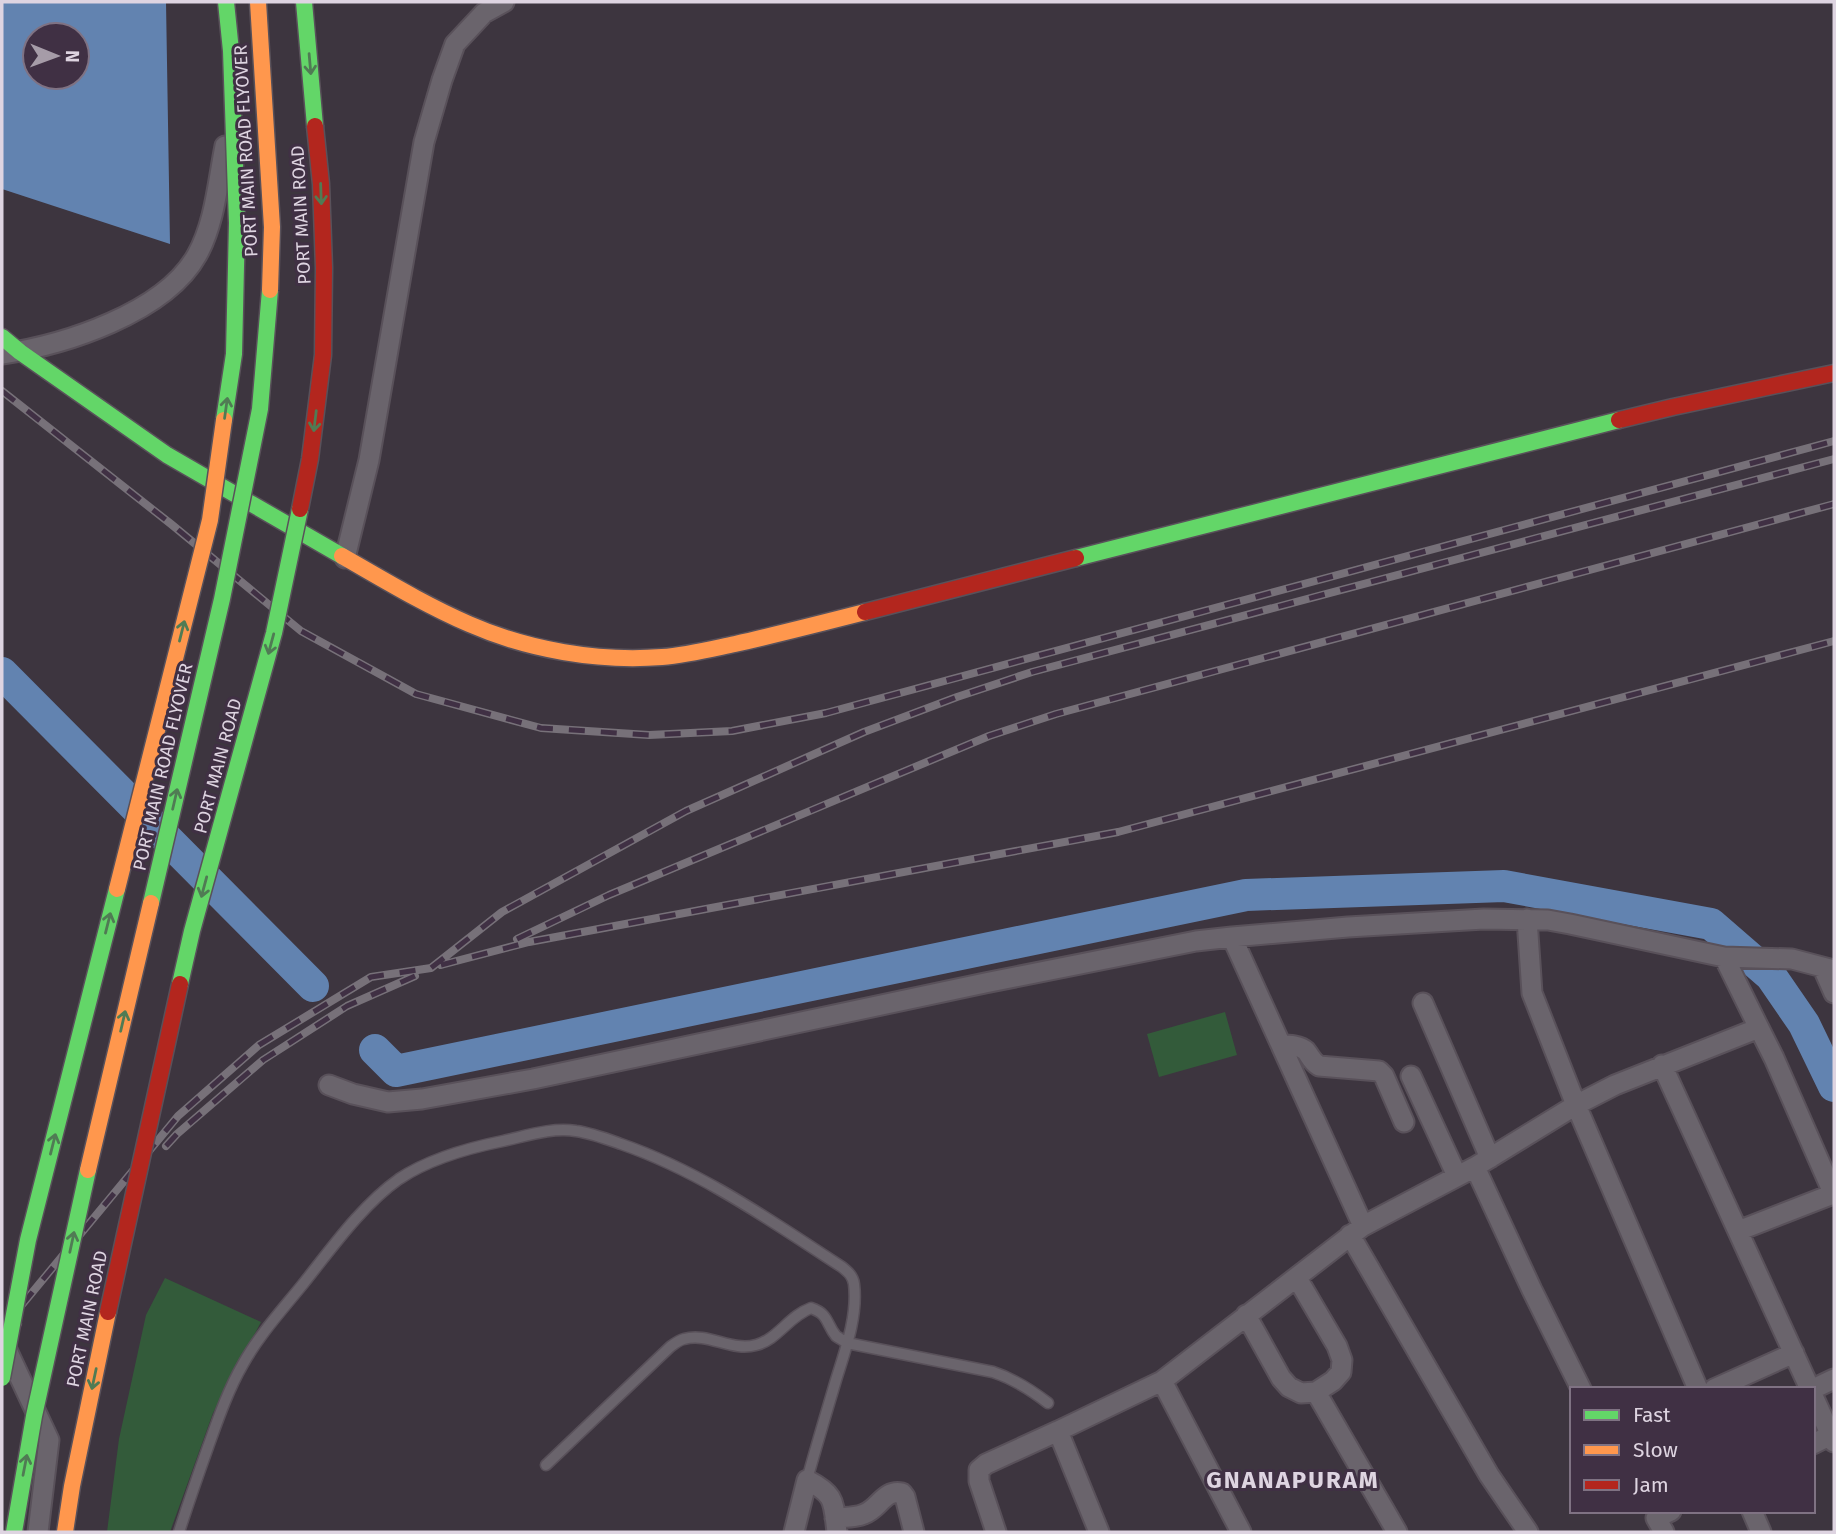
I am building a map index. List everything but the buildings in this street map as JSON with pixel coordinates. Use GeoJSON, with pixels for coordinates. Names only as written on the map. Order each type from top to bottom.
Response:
{"type":"FeatureCollection","features":[{"type":"Feature","properties":{"kind":"main road","name":"PORT MAIN ROAD FLYOVER"},"geometry":{"type":"LineString","coordinates":[[2,1378],[28,1240],[210,520],[234,354],[237,223],[231,51],[226,2]]}},
{"type":"Feature","properties":{"kind":"main road","name":"PORT MAIN ROAD FLYOVER"},"geometry":{"type":"LineString","coordinates":[[14,1532],[34,1416],[77,1219],[222,599],[260,409],[269,310],[272,227],[258,2]]}},
{"type":"Feature","properties":{"kind":"main road","name":"PORT MAIN ROAD"},"geometry":{"type":"LineString","coordinates":[[65,1532],[108,1312],[192,931],[274,634],[310,458],[323,355],[324,268],[321,184],[304,2]]}},
{"type":"Feature","properties":{"kind":"main road"},"geometry":{"type":"LineString","coordinates":[[2,337],[11,353],[167,455],[424,603],[496,635],[543,648],[595,657],[650,658],[754,640],[1476,455],[1672,407],[1834,373]]}},
{"type":"Feature","properties":{"kind":"street"},"geometry":{"type":"LineString","coordinates":[[11,353],[66,340],[103,327],[152,301],[179,277],[197,255],[209,222],[245,60],[270,2]]}},
{"type":"Feature","properties":{"kind":"street"},"geometry":{"type":"LineString","coordinates":[[345,558],[369,460],[424,142],[455,44],[484,13],[503,2]]}},
{"type":"Feature","properties":{"kind":"street"},"geometry":{"type":"LineString","coordinates":[[1527,919],[1532,993],[1576,1105],[1697,1387]]}},
{"type":"Feature","properties":{"kind":"street"},"geometry":{"type":"LineString","coordinates":[[329,1085],[388,1102],[422,1100],[1196,941],[1430,922],[1527,919],[1570,924],[1731,957],[1792,959],[1829,969],[1834,993]]}},
{"type":"Feature","properties":{"kind":"street"},"geometry":{"type":"LineString","coordinates":[[1233,937],[1281,1045],[1357,1230],[1489,1475],[1528,1532]]}},
{"type":"Feature","properties":{"kind":"street"},"geometry":{"type":"LineString","coordinates":[[1731,957],[1759,1028],[1834,1194],[1738,1231]]}},
{"type":"Feature","properties":{"kind":"street"},"geometry":{"type":"LineString","coordinates":[[1423,1003],[1532,1290],[1580,1387]]}},
{"type":"Feature","properties":{"kind":"street"},"geometry":{"type":"LineString","coordinates":[[996,1532],[979,1481],[979,1470],[986,1464],[1162,1381],[1357,1230],[1483,1162],[1576,1105],[1662,1065],[1759,1028]]}},
{"type":"Feature","properties":{"kind":"street"},"geometry":{"type":"LineString","coordinates":[[1281,1045],[1298,1046],[1319,1066],[1379,1071],[1384,1076],[1404,1122]]}},
{"type":"Feature","properties":{"kind":"street"},"geometry":{"type":"LineString","coordinates":[[1662,1065],[1811,1387]]}},
{"type":"Feature","properties":{"kind":"street"},"geometry":{"type":"LineString","coordinates":[[1410,1076],[1457,1176]]}},
{"type":"Feature","properties":{"kind":"street"},"geometry":{"type":"LineString","coordinates":[[1246,1315],[1281,1378],[1289,1387],[1301,1392],[1316,1392],[1333,1381],[1341,1372],[1342,1360],[1337,1346],[1297,1278]]}},
{"type":"Feature","properties":{"kind":"street"},"geometry":{"type":"LineString","coordinates":[[2,1339],[49,1440],[38,1532]]}},
{"type":"Feature","properties":{"kind":"street"},"geometry":{"type":"LineString","coordinates":[[1718,1387],[1794,1353]]}},
{"type":"Feature","properties":{"kind":"street"},"geometry":{"type":"LineString","coordinates":[[1815,1388],[1834,1379]]}},
{"type":"Feature","properties":{"kind":"street"},"geometry":{"type":"LineString","coordinates":[[1162,1381],[1241,1532]]}},
{"type":"Feature","properties":{"kind":"street"},"geometry":{"type":"LineString","coordinates":[[1316,1392],[1397,1532]]}},
{"type":"Feature","properties":{"kind":"street"},"geometry":{"type":"LineString","coordinates":[[1815,1400],[1833,1439],[1815,1444]]}},
{"type":"Feature","properties":{"kind":"street"},"geometry":{"type":"LineString","coordinates":[[1058,1431],[1099,1532]]}},
{"type":"Feature","properties":{"kind":"street"},"geometry":{"type":"LineString","coordinates":[[794,1532],[807,1480],[829,1493],[836,1525],[871,1511],[885,1497],[896,1491],[902,1493],[914,1532]]}},
{"type":"Feature","properties":{"kind":"street"},"geometry":{"type":"LineString","coordinates":[[1753,1513],[1761,1532]]}},
{"type":"Feature","properties":{"kind":"lane"},"geometry":{"type":"LineString","coordinates":[[179,1532],[214,1429],[243,1364],[262,1335],[359,1217],[386,1189],[419,1167],[485,1144],[558,1130],[576,1131],[674,1164],[748,1206],[842,1267],[850,1275],[854,1281],[855,1295],[847,1343],[807,1480]]}},
{"type":"Feature","properties":{"kind":"lane"},"geometry":{"type":"LineString","coordinates":[[546,1465],[670,1347],[683,1339],[699,1337],[742,1347],[758,1345],[771,1338],[793,1318],[811,1308],[820,1311],[837,1337],[847,1343],[993,1372],[1012,1378],[1048,1403]]}},
{"type":"Feature","properties":{"kind":"green space"},"geometry":{"type":"Polygon","coordinates":[[[1225,1012],[1237,1055],[1159,1077],[1147,1034],[1225,1012]]]}},
{"type":"Feature","properties":{"kind":"green space"},"geometry":{"type":"Polygon","coordinates":[[[165,1278],[261,1322],[213,1413],[170,1532],[107,1532],[119,1439],[146,1315],[165,1278]]]}},
{"type":"Feature","properties":{"kind":"water"},"geometry":{"type":"Polygon","coordinates":[[[2,2],[166,2],[170,244],[2,189],[2,2]]]}},
{"type":"Feature","properties":{"kind":"waterway"},"geometry":{"type":"LineString","coordinates":[[2,673],[313,986]]}},
{"type":"Feature","properties":{"kind":"waterway"},"geometry":{"type":"LineString","coordinates":[[375,1050],[396,1071],[1246,895],[1504,886],[1711,924],[1771,976],[1804,1024],[1834,1086]]}},
{"type":"Feature","properties":{"kind":"railway"},"geometry":{"type":"LineString","coordinates":[[2,391],[301,631],[416,694],[541,728],[649,735],[732,731],[826,713],[1834,441]]}},
{"type":"Feature","properties":{"kind":"railway"},"geometry":{"type":"LineString","coordinates":[[2,1329],[178,1116],[259,1045],[371,977],[431,968],[502,912],[686,811],[864,732],[1032,672],[1834,459]]}},
{"type":"Feature","properties":{"kind":"railway"},"geometry":{"type":"LineString","coordinates":[[517,939],[609,895],[989,736],[1056,714],[1834,504]]}},
{"type":"Feature","properties":{"kind":"railway"},"geometry":{"type":"LineString","coordinates":[[441,965],[529,942],[1118,832],[1834,641]]}},
{"type":"Feature","properties":{"kind":"railway"},"geometry":{"type":"LineString","coordinates":[[166,1146],[263,1060],[347,1006],[415,976]]}},
{"type":"Feature","properties":{"kind":"railway"},"geometry":{"type":"LineString","coordinates":[[2,1344],[18,1324]]}},
{"type":"Feature","properties":{"kind":"traffic: fast"},"geometry":{"type":"LineString","coordinates":[[224,420],[234,354],[237,223],[231,51],[226,2]]}},
{"type":"Feature","properties":{"kind":"traffic: fast"},"geometry":{"type":"LineString","coordinates":[[304,2],[315,126]]}},
{"type":"Feature","properties":{"kind":"traffic: fast"},"geometry":{"type":"LineString","coordinates":[[151,903],[222,599],[260,409],[270,290]]}},
{"type":"Feature","properties":{"kind":"traffic: fast"},"geometry":{"type":"LineString","coordinates":[[2,337],[167,455],[342,556]]}},
{"type":"Feature","properties":{"kind":"traffic: fast"},"geometry":{"type":"LineString","coordinates":[[1076,558],[1619,420]]}},
{"type":"Feature","properties":{"kind":"traffic: fast"},"geometry":{"type":"LineString","coordinates":[[180,984],[192,931],[274,633],[300,509]]}},
{"type":"Feature","properties":{"kind":"traffic: fast"},"geometry":{"type":"LineString","coordinates":[[2,1378],[28,1240],[117,889]]}},
{"type":"Feature","properties":{"kind":"traffic: fast"},"geometry":{"type":"LineString","coordinates":[[14,1532],[34,1416],[88,1170]]}},
{"type":"Feature","properties":{"kind":"traffic: slow"},"geometry":{"type":"LineString","coordinates":[[258,2],[272,227],[270,290]]}},
{"type":"Feature","properties":{"kind":"traffic: slow"},"geometry":{"type":"LineString","coordinates":[[117,889],[210,520],[224,420]]}},
{"type":"Feature","properties":{"kind":"traffic: slow"},"geometry":{"type":"LineString","coordinates":[[342,556],[469,624],[515,641],[588,656],[638,658],[681,655],[865,612]]}},
{"type":"Feature","properties":{"kind":"traffic: slow"},"geometry":{"type":"LineString","coordinates":[[88,1170],[151,903]]}},
{"type":"Feature","properties":{"kind":"traffic: slow"},"geometry":{"type":"LineString","coordinates":[[65,1532],[108,1312]]}},
{"type":"Feature","properties":{"kind":"traffic: jam"},"geometry":{"type":"LineString","coordinates":[[300,509],[310,459],[323,355],[324,268],[321,184],[315,126]]}},
{"type":"Feature","properties":{"kind":"traffic: jam"},"geometry":{"type":"LineString","coordinates":[[1619,420],[1834,373]]}},
{"type":"Feature","properties":{"kind":"traffic: jam"},"geometry":{"type":"LineString","coordinates":[[865,612],[1076,558]]}},
{"type":"Feature","properties":{"kind":"traffic: jam"},"geometry":{"type":"LineString","coordinates":[[108,1312],[180,984]]}},
{"type":"Feature","properties":{"kind":"district","name":"GNANAPURAM"},"geometry":{"type":"Point","coordinates":[1293,1480]}}]}
